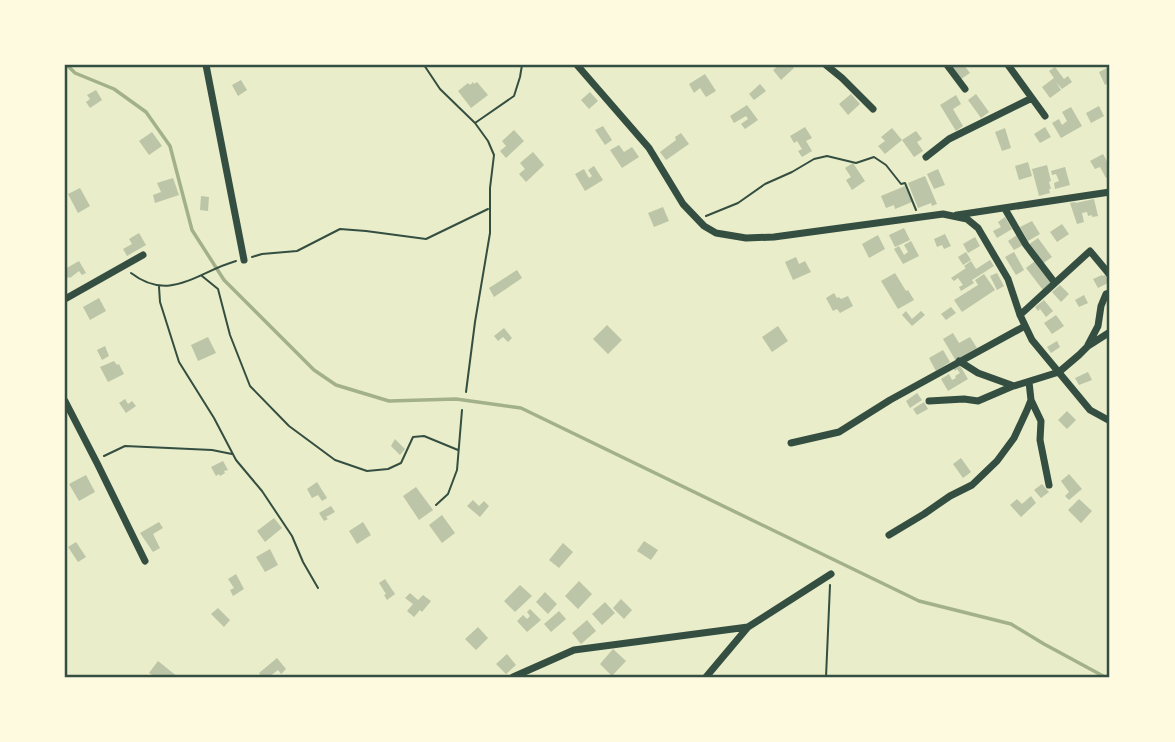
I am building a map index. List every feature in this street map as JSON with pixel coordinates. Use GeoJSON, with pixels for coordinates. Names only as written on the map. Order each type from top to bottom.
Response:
{"type":"FeatureCollection","features":[{"type":"Feature","properties":{"kind":"street"},"geometry":{"type":"LineString","coordinates":[[206,65],[244,259]]}},
{"type":"Feature","properties":{"kind":"street"},"geometry":{"type":"LineString","coordinates":[[577,65],[649,148],[683,204],[704,226],[716,233],[746,238],[774,237],[943,214],[967,219],[978,228],[1008,279],[1032,340],[1090,410],[1110,421]]}},
{"type":"Feature","properties":{"kind":"street"},"geometry":{"type":"LineString","coordinates":[[826,65],[873,109]]}},
{"type":"Feature","properties":{"kind":"street"},"geometry":{"type":"LineString","coordinates":[[947,65],[965,89]]}},
{"type":"Feature","properties":{"kind":"street"},"geometry":{"type":"LineString","coordinates":[[1008,65],[1045,117]]}},
{"type":"Feature","properties":{"kind":"street"},"geometry":{"type":"LineString","coordinates":[[926,158],[949,139],[1032,98]]}},
{"type":"Feature","properties":{"kind":"street"},"geometry":{"type":"LineString","coordinates":[[953,215],[1110,192]]}},
{"type":"Feature","properties":{"kind":"street"},"geometry":{"type":"LineString","coordinates":[[1005,209],[1026,245],[1055,283]]}},
{"type":"Feature","properties":{"kind":"street"},"geometry":{"type":"LineString","coordinates":[[1020,315],[1090,251],[1110,275]]}},
{"type":"Feature","properties":{"kind":"street"},"geometry":{"type":"LineString","coordinates":[[65,299],[143,255]]}},
{"type":"Feature","properties":{"kind":"street"},"geometry":{"type":"LineString","coordinates":[[1088,346],[1098,326],[1101,306],[1106,294],[1110,293]]}},
{"type":"Feature","properties":{"kind":"street"},"geometry":{"type":"LineString","coordinates":[[792,443],[839,432],[890,400],[1025,326]]}},
{"type":"Feature","properties":{"kind":"street"},"geometry":{"type":"LineString","coordinates":[[929,401],[978,401],[1059,372],[1088,346],[1110,332]]}},
{"type":"Feature","properties":{"kind":"street"},"geometry":{"type":"LineString","coordinates":[[960,361],[978,373],[1014,386]]}},
{"type":"Feature","properties":{"kind":"street"},"geometry":{"type":"LineString","coordinates":[[1029,382],[1031,400],[1041,421],[1040,440],[1049,485]]}},
{"type":"Feature","properties":{"kind":"street"},"geometry":{"type":"LineString","coordinates":[[889,535],[972,485],[997,461],[1014,438],[1031,400]]}},
{"type":"Feature","properties":{"kind":"street"},"geometry":{"type":"LineString","coordinates":[[65,401],[145,561]]}},
{"type":"Feature","properties":{"kind":"street"},"geometry":{"type":"LineString","coordinates":[[706,677],[748,627],[831,574]]}},
{"type":"Feature","properties":{"kind":"street"},"geometry":{"type":"LineString","coordinates":[[513,677],[573,650],[748,627]]}},
{"type":"Feature","properties":{"kind":"path"},"geometry":{"type":"LineString","coordinates":[[424,65],[440,89],[475,123],[494,155],[490,188],[490,233],[466,392]]}},
{"type":"Feature","properties":{"kind":"path"},"geometry":{"type":"LineString","coordinates":[[475,123],[513,96],[522,65]]}},
{"type":"Feature","properties":{"kind":"path"},"geometry":{"type":"LineString","coordinates":[[697,219],[738,203],[765,184],[814,159],[827,156],[856,163],[874,157],[886,165],[901,184],[905,183],[919,217]]}},
{"type":"Feature","properties":{"kind":"path"},"geometry":{"type":"LineString","coordinates":[[122,266],[140,280],[159,287],[184,283],[223,265],[262,254],[297,251],[340,229],[426,239],[490,208]]}},
{"type":"Feature","properties":{"kind":"path"},"geometry":{"type":"LineString","coordinates":[[202,276],[218,289],[230,335],[250,386],[289,426],[335,460],[367,471],[388,468],[401,463],[413,437],[424,436],[458,450]]}},
{"type":"Feature","properties":{"kind":"path"},"geometry":{"type":"LineString","coordinates":[[159,287],[160,302],[180,362],[233,454],[292,536],[318,588]]}},
{"type":"Feature","properties":{"kind":"path"},"geometry":{"type":"LineString","coordinates":[[436,505],[448,494],[457,470],[462,410]]}},
{"type":"Feature","properties":{"kind":"path"},"geometry":{"type":"LineString","coordinates":[[96,460],[125,446],[212,450],[233,454]]}},
{"type":"Feature","properties":{"kind":"path"},"geometry":{"type":"LineString","coordinates":[[826,677],[831,574]]}},
{"type":"Feature","properties":{"kind":"building"},"geometry":{"type":"Polygon","coordinates":[[[779,65],[791,65],[794,68],[781,80],[773,70],[779,65]]]}},
{"type":"Feature","properties":{"kind":"building"},"geometry":{"type":"Polygon","coordinates":[[[951,65],[964,65],[970,73],[961,79],[951,65]]]}},
{"type":"Feature","properties":{"kind":"building"},"geometry":{"type":"Polygon","coordinates":[[[1055,67],[1064,79],[1068,76],[1072,82],[1062,89],[1056,82],[1061,90],[1050,98],[1042,87],[1054,78],[1049,71],[1055,67]]]}},
{"type":"Feature","properties":{"kind":"building"},"geometry":{"type":"Polygon","coordinates":[[[1109,67],[1110,82],[1105,85],[1099,72],[1109,67]]]}},
{"type":"Feature","properties":{"kind":"building"},"geometry":{"type":"Polygon","coordinates":[[[705,74],[716,91],[706,97],[700,88],[694,93],[689,84],[705,74]]]}},
{"type":"Feature","properties":{"kind":"building"},"geometry":{"type":"Polygon","coordinates":[[[241,80],[247,90],[238,96],[232,85],[241,80]]]}},
{"type":"Feature","properties":{"kind":"building"},"geometry":{"type":"Polygon","coordinates":[[[477,82],[488,95],[471,108],[458,91],[477,82]]]}},
{"type":"Feature","properties":{"kind":"building"},"geometry":{"type":"Polygon","coordinates":[[[760,84],[766,91],[754,100],[749,94],[760,84]]]}},
{"type":"Feature","properties":{"kind":"building"},"geometry":{"type":"Polygon","coordinates":[[[96,90],[102,100],[90,108],[86,102],[90,99],[87,95],[96,90]]]}},
{"type":"Feature","properties":{"kind":"building"},"geometry":{"type":"Polygon","coordinates":[[[590,92],[598,101],[589,109],[581,100],[590,92]]]}},
{"type":"Feature","properties":{"kind":"building"},"geometry":{"type":"Polygon","coordinates":[[[851,94],[860,104],[848,115],[839,104],[851,94]]]}},
{"type":"Feature","properties":{"kind":"building"},"geometry":{"type":"Polygon","coordinates":[[[976,94],[989,112],[981,118],[968,100],[976,94]]]}},
{"type":"Feature","properties":{"kind":"building"},"geometry":{"type":"Polygon","coordinates":[[[956,95],[961,104],[953,109],[963,126],[956,131],[940,105],[956,95]]]}},
{"type":"Feature","properties":{"kind":"building"},"geometry":{"type":"Polygon","coordinates":[[[747,105],[758,120],[745,129],[741,124],[748,119],[746,116],[734,123],[730,116],[747,105]]]}},
{"type":"Feature","properties":{"kind":"building"},"geometry":{"type":"Polygon","coordinates":[[[1099,106],[1104,116],[1091,123],[1086,113],[1099,106]]]}},
{"type":"Feature","properties":{"kind":"building"},"geometry":{"type":"Polygon","coordinates":[[[1071,107],[1082,126],[1061,138],[1052,123],[1059,119],[1062,125],[1067,121],[1062,112],[1071,107]]]}},
{"type":"Feature","properties":{"kind":"building"},"geometry":{"type":"Polygon","coordinates":[[[603,126],[612,140],[605,145],[595,130],[603,126]]]}},
{"type":"Feature","properties":{"kind":"building"},"geometry":{"type":"Polygon","coordinates":[[[805,127],[812,138],[806,141],[812,151],[802,157],[798,151],[802,149],[790,136],[805,127]]]}},
{"type":"Feature","properties":{"kind":"building"},"geometry":{"type":"Polygon","coordinates":[[[1045,127],[1051,137],[1040,143],[1034,134],[1045,127]]]}},
{"type":"Feature","properties":{"kind":"building"},"geometry":{"type":"Polygon","coordinates":[[[892,128],[902,140],[885,154],[878,146],[885,141],[881,137],[892,128]]]}},
{"type":"Feature","properties":{"kind":"building"},"geometry":{"type":"Polygon","coordinates":[[[1005,128],[1011,148],[1002,151],[995,132],[1005,128]]]}},
{"type":"Feature","properties":{"kind":"building"},"geometry":{"type":"Polygon","coordinates":[[[514,130],[524,141],[506,158],[500,151],[506,146],[502,141],[514,130]]]}},
{"type":"Feature","properties":{"kind":"building"},"geometry":{"type":"Polygon","coordinates":[[[916,131],[922,139],[917,142],[923,151],[914,157],[902,140],[916,131]]]}},
{"type":"Feature","properties":{"kind":"building"},"geometry":{"type":"Polygon","coordinates":[[[152,132],[162,146],[149,155],[139,141],[152,132]]]}},
{"type":"Feature","properties":{"kind":"building"},"geometry":{"type":"Polygon","coordinates":[[[681,133],[689,144],[666,160],[660,152],[681,133]]]}},
{"type":"Feature","properties":{"kind":"building"},"geometry":{"type":"Polygon","coordinates":[[[619,145],[624,152],[632,147],[639,157],[622,168],[610,150],[619,145]]]}},
{"type":"Feature","properties":{"kind":"building"},"geometry":{"type":"Polygon","coordinates":[[[533,152],[544,165],[526,182],[519,174],[525,169],[520,163],[533,152]]]}},
{"type":"Feature","properties":{"kind":"building"},"geometry":{"type":"Polygon","coordinates":[[[1103,154],[1110,167],[1110,176],[1106,178],[1100,167],[1095,169],[1090,161],[1103,154]]]}},
{"type":"Feature","properties":{"kind":"building"},"geometry":{"type":"Polygon","coordinates":[[[1028,162],[1032,176],[1019,180],[1015,166],[1028,162]]]}},
{"type":"Feature","properties":{"kind":"building"},"geometry":{"type":"Polygon","coordinates":[[[853,163],[865,181],[852,190],[846,180],[851,177],[845,168],[853,163]]]}},
{"type":"Feature","properties":{"kind":"building"},"geometry":{"type":"Polygon","coordinates":[[[1047,165],[1051,181],[1050,193],[1039,196],[1032,169],[1047,165]]]}},
{"type":"Feature","properties":{"kind":"building"},"geometry":{"type":"Polygon","coordinates":[[[594,166],[603,180],[585,191],[575,174],[584,169],[589,178],[592,176],[588,170],[594,166]]]}},
{"type":"Feature","properties":{"kind":"building"},"geometry":{"type":"Polygon","coordinates":[[[1065,167],[1070,185],[1055,189],[1054,183],[1059,181],[1051,171],[1065,167]]]}},
{"type":"Feature","properties":{"kind":"building"},"geometry":{"type":"Polygon","coordinates":[[[938,169],[945,185],[934,189],[927,174],[938,169]]]}},
{"type":"Feature","properties":{"kind":"building"},"geometry":{"type":"Polygon","coordinates":[[[925,176],[937,204],[932,206],[931,203],[918,208],[908,183],[925,176]]]}},
{"type":"Feature","properties":{"kind":"building"},"geometry":{"type":"Polygon","coordinates":[[[173,178],[179,195],[155,203],[153,195],[161,192],[157,183],[173,178]]]}},
{"type":"Feature","properties":{"kind":"building"},"geometry":{"type":"Polygon","coordinates":[[[905,186],[912,202],[895,209],[894,205],[886,208],[881,196],[905,186]]]}},
{"type":"Feature","properties":{"kind":"building"},"geometry":{"type":"Polygon","coordinates":[[[80,188],[90,206],[78,213],[68,194],[80,188]]]}},
{"type":"Feature","properties":{"kind":"building"},"geometry":{"type":"Polygon","coordinates":[[[201,196],[209,197],[208,211],[200,210],[201,196]]]}},
{"type":"Feature","properties":{"kind":"building"},"geometry":{"type":"Polygon","coordinates":[[[1094,199],[1098,216],[1082,213],[1084,222],[1077,224],[1070,203],[1094,199]]]}},
{"type":"Feature","properties":{"kind":"building"},"geometry":{"type":"Polygon","coordinates":[[[663,207],[669,221],[654,227],[648,213],[663,207]]]}},
{"type":"Feature","properties":{"kind":"building"},"geometry":{"type":"Polygon","coordinates":[[[1005,217],[1012,229],[997,238],[993,231],[1001,227],[998,222],[1005,217]]]}},
{"type":"Feature","properties":{"kind":"building"},"geometry":{"type":"Polygon","coordinates":[[[1032,221],[1040,234],[1028,241],[1020,227],[1032,221]]]}},
{"type":"Feature","properties":{"kind":"building"},"geometry":{"type":"Polygon","coordinates":[[[1062,224],[1069,234],[1057,242],[1050,232],[1062,224]]]}},
{"type":"Feature","properties":{"kind":"building"},"geometry":{"type":"Polygon","coordinates":[[[904,228],[910,240],[895,247],[889,235],[904,228]]]}},
{"type":"Feature","properties":{"kind":"building"},"geometry":{"type":"Polygon","coordinates":[[[139,233],[146,245],[127,256],[123,249],[132,244],[129,239],[139,233]]]}},
{"type":"Feature","properties":{"kind":"building"},"geometry":{"type":"Polygon","coordinates":[[[945,234],[951,246],[944,249],[942,245],[937,247],[934,239],[945,234]]]}},
{"type":"Feature","properties":{"kind":"building"},"geometry":{"type":"Polygon","coordinates":[[[878,235],[885,249],[869,258],[862,244],[878,235]]]}},
{"type":"Feature","properties":{"kind":"building"},"geometry":{"type":"Polygon","coordinates":[[[1017,235],[1023,245],[1014,250],[1008,241],[1017,235]]]}},
{"type":"Feature","properties":{"kind":"building"},"geometry":{"type":"Polygon","coordinates":[[[975,237],[980,246],[968,253],[963,244],[975,237]]]}},
{"type":"Feature","properties":{"kind":"building"},"geometry":{"type":"Polygon","coordinates":[[[1038,238],[1052,257],[1042,264],[1028,245],[1038,238]]]}},
{"type":"Feature","properties":{"kind":"building"},"geometry":{"type":"Polygon","coordinates":[[[911,241],[919,256],[903,264],[894,249],[899,246],[904,255],[908,252],[904,245],[911,241]]]}},
{"type":"Feature","properties":{"kind":"building"},"geometry":{"type":"Polygon","coordinates":[[[966,252],[971,260],[963,265],[958,257],[966,252]]]}},
{"type":"Feature","properties":{"kind":"building"},"geometry":{"type":"Polygon","coordinates":[[[1014,252],[1024,270],[1016,275],[1005,257],[1014,252]]]}},
{"type":"Feature","properties":{"kind":"building"},"geometry":{"type":"Polygon","coordinates":[[[796,257],[799,264],[805,261],[811,272],[793,280],[785,262],[796,257]]]}},
{"type":"Feature","properties":{"kind":"building"},"geometry":{"type":"Polygon","coordinates":[[[990,260],[994,266],[972,280],[974,283],[961,291],[959,287],[963,285],[958,278],[954,281],[951,278],[971,261],[976,269],[990,260]]]}},
{"type":"Feature","properties":{"kind":"building"},"geometry":{"type":"Polygon","coordinates":[[[79,261],[86,273],[82,275],[79,271],[65,279],[65,269],[79,261]]]}},
{"type":"Feature","properties":{"kind":"building"},"geometry":{"type":"Polygon","coordinates":[[[1035,261],[1052,283],[1043,290],[1026,268],[1035,261]]]}},
{"type":"Feature","properties":{"kind":"building"},"geometry":{"type":"Polygon","coordinates":[[[517,270],[522,278],[494,297],[489,288],[517,270]]]}},
{"type":"Feature","properties":{"kind":"building"},"geometry":{"type":"Polygon","coordinates":[[[895,273],[914,300],[898,309],[881,281],[895,273]]]}},
{"type":"Feature","properties":{"kind":"building"},"geometry":{"type":"Polygon","coordinates":[[[997,273],[1004,286],[997,290],[990,276],[997,273]]]}},
{"type":"Feature","properties":{"kind":"building"},"geometry":{"type":"Polygon","coordinates":[[[984,274],[995,290],[962,312],[954,300],[978,285],[975,280],[984,274]]]}},
{"type":"Feature","properties":{"kind":"building"},"geometry":{"type":"Polygon","coordinates":[[[1107,274],[1110,282],[1098,288],[1093,279],[1107,274]]]}},
{"type":"Feature","properties":{"kind":"building"},"geometry":{"type":"Polygon","coordinates":[[[1060,285],[1069,294],[1061,302],[1052,292],[1060,285]]]}},
{"type":"Feature","properties":{"kind":"building"},"geometry":{"type":"Polygon","coordinates":[[[834,293],[841,299],[848,296],[853,306],[840,313],[837,309],[833,311],[826,298],[834,293]]]}},
{"type":"Feature","properties":{"kind":"building"},"geometry":{"type":"Polygon","coordinates":[[[1084,295],[1088,303],[1079,307],[1075,300],[1084,295]]]}},
{"type":"Feature","properties":{"kind":"building"},"geometry":{"type":"Polygon","coordinates":[[[99,298],[106,311],[90,320],[83,307],[99,298]]]}},
{"type":"Feature","properties":{"kind":"building"},"geometry":{"type":"Polygon","coordinates":[[[1044,300],[1053,311],[1046,317],[1035,307],[1044,300]]]}},
{"type":"Feature","properties":{"kind":"building"},"geometry":{"type":"Polygon","coordinates":[[[951,307],[956,313],[946,320],[941,314],[951,307]]]}},
{"type":"Feature","properties":{"kind":"building"},"geometry":{"type":"Polygon","coordinates":[[[906,311],[912,319],[921,311],[925,315],[912,326],[902,315],[906,311]]]}},
{"type":"Feature","properties":{"kind":"building"},"geometry":{"type":"Polygon","coordinates":[[[1056,315],[1064,326],[1052,334],[1044,323],[1056,315]]]}},
{"type":"Feature","properties":{"kind":"building"},"geometry":{"type":"Polygon","coordinates":[[[607,325],[622,340],[608,354],[593,339],[607,325]]]}},
{"type":"Feature","properties":{"kind":"building"},"geometry":{"type":"Polygon","coordinates":[[[778,326],[788,341],[772,352],[762,337],[778,326]]]}},
{"type":"Feature","properties":{"kind":"building"},"geometry":{"type":"Polygon","coordinates":[[[504,328],[512,338],[508,342],[503,337],[498,341],[494,336],[504,328]]]}},
{"type":"Feature","properties":{"kind":"building"},"geometry":{"type":"Polygon","coordinates":[[[953,333],[959,343],[970,337],[977,348],[956,361],[943,339],[953,333]]]}},
{"type":"Feature","properties":{"kind":"building"},"geometry":{"type":"Polygon","coordinates":[[[208,337],[216,353],[198,361],[191,345],[208,337]]]}},
{"type":"Feature","properties":{"kind":"building"},"geometry":{"type":"Polygon","coordinates":[[[1057,341],[1060,347],[1051,353],[1047,347],[1057,341]]]}},
{"type":"Feature","properties":{"kind":"building"},"geometry":{"type":"Polygon","coordinates":[[[105,346],[109,356],[102,360],[97,350],[105,346]]]}},
{"type":"Feature","properties":{"kind":"building"},"geometry":{"type":"Polygon","coordinates":[[[943,350],[950,362],[936,371],[929,358],[943,350]]]}},
{"type":"Feature","properties":{"kind":"building"},"geometry":{"type":"Polygon","coordinates":[[[114,361],[119,364],[124,374],[108,382],[100,367],[114,361]]]}},
{"type":"Feature","properties":{"kind":"building"},"geometry":{"type":"Polygon","coordinates":[[[959,364],[968,379],[948,391],[941,379],[949,374],[952,380],[956,378],[960,373],[953,368],[959,364]]]}},
{"type":"Feature","properties":{"kind":"building"},"geometry":{"type":"Polygon","coordinates":[[[1088,372],[1092,380],[1079,385],[1075,378],[1088,372]]]}},
{"type":"Feature","properties":{"kind":"building"},"geometry":{"type":"Polygon","coordinates":[[[917,393],[922,400],[910,408],[906,401],[917,393]]]}},
{"type":"Feature","properties":{"kind":"building"},"geometry":{"type":"Polygon","coordinates":[[[125,399],[128,404],[132,401],[136,406],[126,413],[119,403],[125,399]]]}},
{"type":"Feature","properties":{"kind":"building"},"geometry":{"type":"Polygon","coordinates":[[[924,402],[928,409],[917,415],[913,409],[924,402]]]}},
{"type":"Feature","properties":{"kind":"building"},"geometry":{"type":"Polygon","coordinates":[[[1067,411],[1076,420],[1067,429],[1058,420],[1067,411]]]}},
{"type":"Feature","properties":{"kind":"building"},"geometry":{"type":"Polygon","coordinates":[[[395,439],[405,449],[400,455],[391,446],[395,439]]]}},
{"type":"Feature","properties":{"kind":"building"},"geometry":{"type":"Polygon","coordinates":[[[961,458],[971,472],[963,478],[953,464],[961,458]]]}},
{"type":"Feature","properties":{"kind":"building"},"geometry":{"type":"Polygon","coordinates":[[[223,461],[228,470],[216,476],[211,467],[223,461]]]}},
{"type":"Feature","properties":{"kind":"building"},"geometry":{"type":"Polygon","coordinates":[[[1069,474],[1082,489],[1069,500],[1065,496],[1069,492],[1061,481],[1069,474]]]}},
{"type":"Feature","properties":{"kind":"building"},"geometry":{"type":"Polygon","coordinates":[[[86,475],[95,492],[79,501],[69,484],[86,475]]]}},
{"type":"Feature","properties":{"kind":"building"},"geometry":{"type":"Polygon","coordinates":[[[317,482],[327,498],[322,501],[318,495],[312,498],[307,489],[317,482]]]}},
{"type":"Feature","properties":{"kind":"building"},"geometry":{"type":"Polygon","coordinates":[[[1042,484],[1049,492],[1041,498],[1034,490],[1042,484]]]}},
{"type":"Feature","properties":{"kind":"building"},"geometry":{"type":"Polygon","coordinates":[[[416,487],[433,510],[419,520],[403,496],[416,487]]]}},
{"type":"Feature","properties":{"kind":"building"},"geometry":{"type":"Polygon","coordinates":[[[1031,496],[1036,503],[1021,517],[1010,505],[1017,499],[1022,504],[1031,496]]]}},
{"type":"Feature","properties":{"kind":"building"},"geometry":{"type":"Polygon","coordinates":[[[1079,499],[1092,511],[1081,523],[1068,510],[1079,499]]]}},
{"type":"Feature","properties":{"kind":"building"},"geometry":{"type":"Polygon","coordinates":[[[473,500],[479,506],[484,501],[489,506],[480,517],[467,506],[473,500]]]}},
{"type":"Feature","properties":{"kind":"building"},"geometry":{"type":"Polygon","coordinates":[[[331,506],[335,512],[324,521],[319,513],[331,506]]]}},
{"type":"Feature","properties":{"kind":"building"},"geometry":{"type":"Polygon","coordinates":[[[442,515],[455,533],[442,543],[429,525],[442,515]]]}},
{"type":"Feature","properties":{"kind":"building"},"geometry":{"type":"Polygon","coordinates":[[[274,518],[282,528],[265,542],[257,531],[274,518]]]}},
{"type":"Feature","properties":{"kind":"building"},"geometry":{"type":"Polygon","coordinates":[[[159,522],[163,528],[153,534],[160,548],[153,552],[140,533],[159,522]]]}},
{"type":"Feature","properties":{"kind":"building"},"geometry":{"type":"Polygon","coordinates":[[[363,522],[371,535],[357,544],[349,531],[363,522]]]}},
{"type":"Feature","properties":{"kind":"building"},"geometry":{"type":"Polygon","coordinates":[[[644,541],[658,550],[651,560],[637,551],[644,541]]]}},
{"type":"Feature","properties":{"kind":"building"},"geometry":{"type":"Polygon","coordinates":[[[76,542],[86,557],[78,562],[68,547],[76,542]]]}},
{"type":"Feature","properties":{"kind":"building"},"geometry":{"type":"Polygon","coordinates":[[[563,543],[573,552],[559,568],[549,560],[563,543]]]}},
{"type":"Feature","properties":{"kind":"building"},"geometry":{"type":"Polygon","coordinates":[[[270,549],[278,565],[265,572],[256,557],[270,549]]]}},
{"type":"Feature","properties":{"kind":"building"},"geometry":{"type":"Polygon","coordinates":[[[236,574],[244,589],[233,596],[230,590],[234,588],[228,579],[236,574]]]}},
{"type":"Feature","properties":{"kind":"building"},"geometry":{"type":"Polygon","coordinates":[[[385,579],[395,594],[387,600],[379,583],[385,579]]]}},
{"type":"Feature","properties":{"kind":"building"},"geometry":{"type":"Polygon","coordinates":[[[579,581],[592,594],[578,609],[565,596],[579,581]]]}},
{"type":"Feature","properties":{"kind":"building"},"geometry":{"type":"Polygon","coordinates":[[[520,585],[532,596],[515,612],[504,601],[520,585]]]}},
{"type":"Feature","properties":{"kind":"building"},"geometry":{"type":"Polygon","coordinates":[[[545,592],[557,604],[548,614],[536,602],[545,592]]]}},
{"type":"Feature","properties":{"kind":"building"},"geometry":{"type":"Polygon","coordinates":[[[410,593],[418,600],[423,595],[431,601],[414,617],[407,611],[413,604],[405,598],[410,593]]]}},
{"type":"Feature","properties":{"kind":"building"},"geometry":{"type":"Polygon","coordinates":[[[621,599],[632,610],[624,619],[613,608],[621,599]]]}},
{"type":"Feature","properties":{"kind":"building"},"geometry":{"type":"Polygon","coordinates":[[[605,602],[615,613],[602,625],[592,614],[605,602]]]}},
{"type":"Feature","properties":{"kind":"building"},"geometry":{"type":"Polygon","coordinates":[[[218,608],[230,620],[224,627],[211,614],[218,608]]]}},
{"type":"Feature","properties":{"kind":"building"},"geometry":{"type":"Polygon","coordinates":[[[530,609],[541,620],[527,632],[517,621],[523,615],[527,619],[530,609]]]}},
{"type":"Feature","properties":{"kind":"building"},"geometry":{"type":"Polygon","coordinates":[[[559,611],[566,619],[551,632],[544,624],[559,611]]]}},
{"type":"Feature","properties":{"kind":"building"},"geometry":{"type":"Polygon","coordinates":[[[587,620],[596,631],[581,644],[572,633],[587,620]]]}},
{"type":"Feature","properties":{"kind":"building"},"geometry":{"type":"Polygon","coordinates":[[[478,627],[488,638],[476,650],[465,639],[478,627]]]}},
{"type":"Feature","properties":{"kind":"building"},"geometry":{"type":"Polygon","coordinates":[[[613,649],[626,661],[612,676],[600,664],[613,649]]]}},
{"type":"Feature","properties":{"kind":"building"},"geometry":{"type":"Polygon","coordinates":[[[507,654],[516,665],[506,674],[496,664],[507,654]]]}},
{"type":"Feature","properties":{"kind":"building"},"geometry":{"type":"Polygon","coordinates":[[[277,658],[286,669],[281,674],[278,670],[269,677],[262,677],[259,673],[277,658]]]}},
{"type":"Feature","properties":{"kind":"building"},"geometry":{"type":"Polygon","coordinates":[[[158,661],[178,677],[155,677],[149,673],[158,661]]]}},
{"type":"Feature","properties":{"kind":"waterway"},"geometry":{"type":"LineString","coordinates":[[67,65],[75,73],[114,89],[146,112],[170,146],[192,230],[224,280],[314,370],[336,385],[389,401],[456,399],[521,408],[919,601],[1011,624],[1105,677]]}}]}
